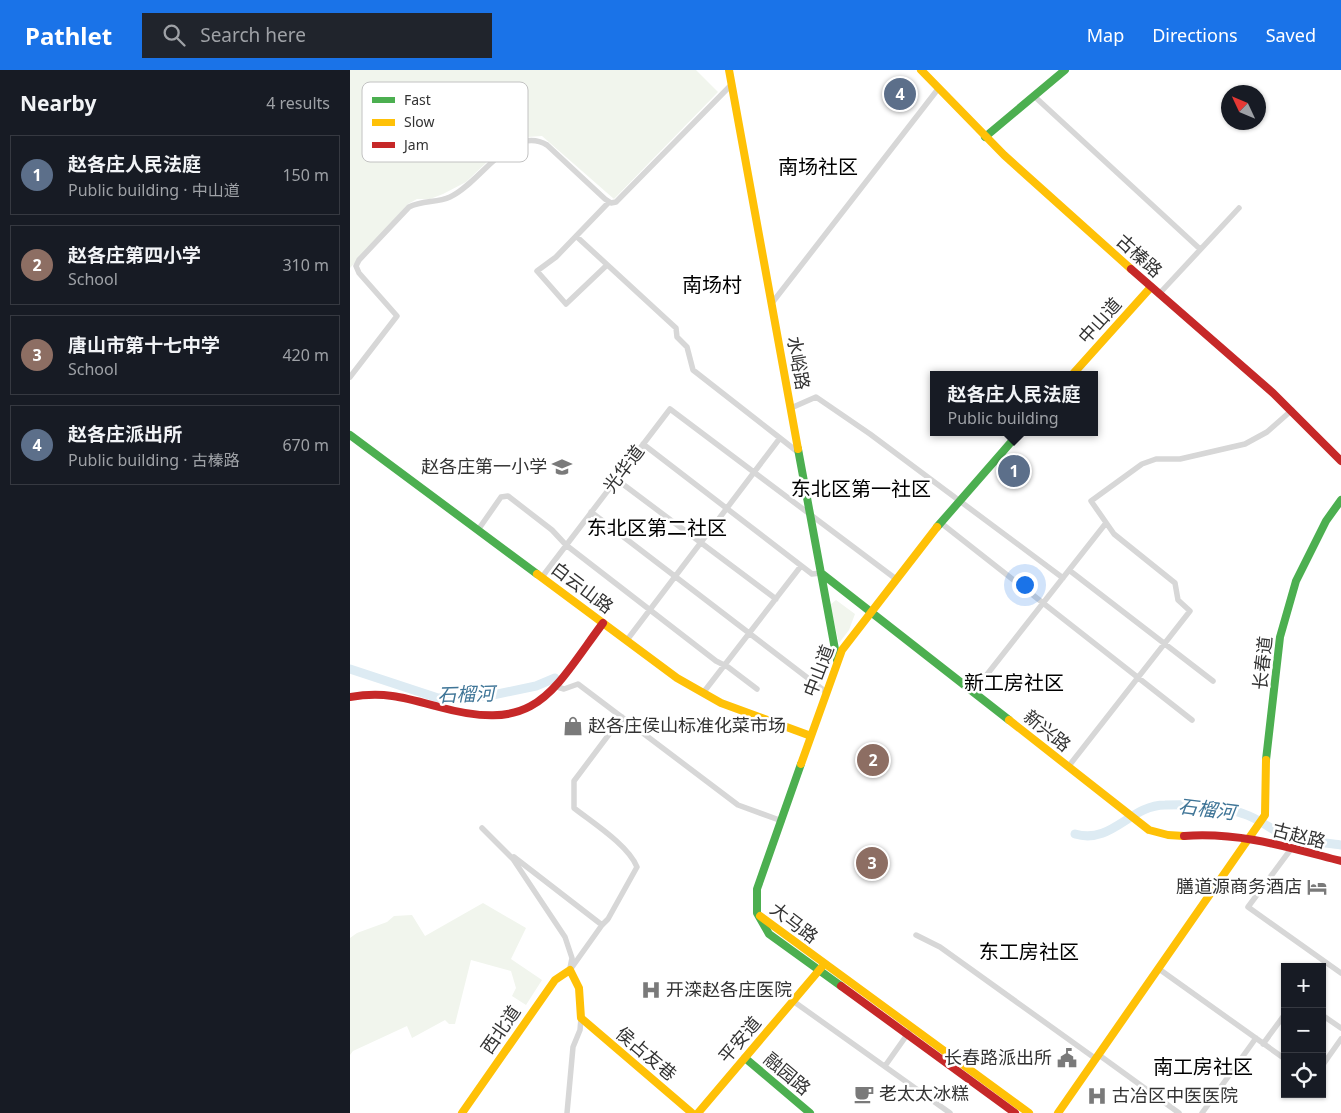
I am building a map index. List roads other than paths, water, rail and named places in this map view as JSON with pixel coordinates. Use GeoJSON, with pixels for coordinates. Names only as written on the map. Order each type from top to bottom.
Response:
{"type":"FeatureCollection","features":[{"type":"Feature","properties":{"kind":"street","name":"水峪路"},"geometry":{"type":"LineString","coordinates":[[730,70],[837,660]]}},
{"type":"Feature","properties":{"kind":"street","name":"古榛路"},"geometry":{"type":"LineString","coordinates":[[921,70],[986,137],[1151,287],[1292,410],[1341,461]]}},
{"type":"Feature","properties":{"kind":"street"},"geometry":{"type":"LineString","coordinates":[[986,137],[1065,70]]}},
{"type":"Feature","properties":{"kind":"street"},"geometry":{"type":"LineString","coordinates":[[528,140],[538,140],[547,145],[609,202],[616,202],[732,84]]}},
{"type":"Feature","properties":{"kind":"street"},"geometry":{"type":"LineString","coordinates":[[772,303],[938,89]]}},
{"type":"Feature","properties":{"kind":"street"},"geometry":{"type":"LineString","coordinates":[[1034,96],[1200,249]]}},
{"type":"Feature","properties":{"kind":"street"},"geometry":{"type":"LineString","coordinates":[[350,377],[397,316],[359,273],[356,266],[359,260],[409,207],[418,202],[432,202],[451,196],[470,184],[494,162]]}},
{"type":"Feature","properties":{"kind":"street"},"geometry":{"type":"LineString","coordinates":[[607,265],[566,304],[537,272],[609,202]]}},
{"type":"Feature","properties":{"kind":"street"},"geometry":{"type":"LineString","coordinates":[[1159,294],[1239,208]]}},
{"type":"Feature","properties":{"kind":"street"},"geometry":{"type":"LineString","coordinates":[[576,236],[676,328],[677,337],[687,347],[692,370],[799,453]]}},
{"type":"Feature","properties":{"kind":"street","name":"中山道"},"geometry":{"type":"LineString","coordinates":[[1076,371],[1151,287]]}},
{"type":"Feature","properties":{"kind":"street"},"geometry":{"type":"LineString","coordinates":[[791,408],[816,397],[960,500],[1063,578]]}},
{"type":"Feature","properties":{"kind":"street","name":"光华道"},"geometry":{"type":"LineString","coordinates":[[542,577],[670,409],[754,472]]}},
{"type":"Feature","properties":{"kind":"street"},"geometry":{"type":"LineString","coordinates":[[1068,767],[1190,611],[1178,600],[1175,583],[1114,534],[1091,501],[1142,464],[1156,459],[1180,459],[1245,444],[1267,432],[1292,410]]}},
{"type":"Feature","properties":{"kind":"street","name":"白云山路"},"geometry":{"type":"LineString","coordinates":[[350,435],[677,678],[745,713],[812,736]]}},
{"type":"Feature","properties":{"kind":"street","name":"中山道"},"geometry":{"type":"LineString","coordinates":[[756,912],[754,904],[757,889],[837,660],[848,639],[960,500],[1016,436]]}},
{"type":"Feature","properties":{"kind":"street"},"geometry":{"type":"LineString","coordinates":[[627,640],[780,438]]}},
{"type":"Feature","properties":{"kind":"street"},"geometry":{"type":"LineString","coordinates":[[643,444],[812,574],[821,573]]}},
{"type":"Feature","properties":{"kind":"street"},"geometry":{"type":"LineString","coordinates":[[754,472],[896,579]]}},
{"type":"Feature","properties":{"kind":"street"},"geometry":{"type":"LineString","coordinates":[[616,479],[776,599]]}},
{"type":"Feature","properties":{"kind":"street"},"geometry":{"type":"LineString","coordinates":[[478,530],[501,498],[506,496],[552,530],[566,545],[716,661],[725,665],[757,689]]}},
{"type":"Feature","properties":{"kind":"street","name":"长春道"},"geometry":{"type":"LineString","coordinates":[[1058,1113],[1265,815],[1265,767],[1276,686],[1280,637],[1296,581],[1326,521],[1341,500]]}},
{"type":"Feature","properties":{"kind":"street"},"geometry":{"type":"LineString","coordinates":[[591,512],[826,692]]}},
{"type":"Feature","properties":{"kind":"street"},"geometry":{"type":"LineString","coordinates":[[941,524],[1192,720]]}},
{"type":"Feature","properties":{"kind":"street"},"geometry":{"type":"LineString","coordinates":[[974,692],[1106,524]]}},
{"type":"Feature","properties":{"kind":"street"},"geometry":{"type":"LineString","coordinates":[[703,693],[801,566]]}},
{"type":"Feature","properties":{"kind":"street"},"geometry":{"type":"LineString","coordinates":[[1069,570],[1213,680]]}},
{"type":"Feature","properties":{"kind":"street","name":"新兴路"},"geometry":{"type":"LineString","coordinates":[[821,573],[974,692],[1136,822],[1161,836],[1175,838],[1221,834],[1250,839]]}},
{"type":"Feature","properties":{"kind":"street"},"geometry":{"type":"LineString","coordinates":[[350,697],[374,692],[394,693],[440,707],[476,715],[516,713],[531,707],[554,686],[603,623]]}},
{"type":"Feature","properties":{"kind":"street"},"geometry":{"type":"LineString","coordinates":[[554,686],[564,689],[578,684],[738,805],[782,821]]}},
{"type":"Feature","properties":{"kind":"street"},"geometry":{"type":"LineString","coordinates":[[570,970],[608,919],[638,867],[635,860],[621,847],[574,808],[573,785],[622,717]]}},
{"type":"Feature","properties":{"kind":"street"},"geometry":{"type":"LineString","coordinates":[[482,828],[508,852],[602,925]]}},
{"type":"Feature","properties":{"kind":"street","name":"古赵路"},"geometry":{"type":"LineString","coordinates":[[1250,839],[1341,861]]}},
{"type":"Feature","properties":{"kind":"street"},"geometry":{"type":"LineString","coordinates":[[1291,849],[1248,907],[1341,974]]}},
{"type":"Feature","properties":{"kind":"street"},"geometry":{"type":"LineString","coordinates":[[508,852],[565,936],[572,958],[570,970],[579,988],[580,1030],[573,1046],[567,1113]]}},
{"type":"Feature","properties":{"kind":"street","name":"大马路"},"geometry":{"type":"LineString","coordinates":[[756,912],[822,967],[1015,1113]]}},
{"type":"Feature","properties":{"kind":"street"},"geometry":{"type":"LineString","coordinates":[[916,935],[940,947],[1179,1113]]}},
{"type":"Feature","properties":{"kind":"street","name":"平安道"},"geometry":{"type":"LineString","coordinates":[[698,1113],[822,967]]}},
{"type":"Feature","properties":{"kind":"street"},"geometry":{"type":"LineString","coordinates":[[1159,969],[1281,1056]]}},
{"type":"Feature","properties":{"kind":"street","name":"西北道"},"geometry":{"type":"LineString","coordinates":[[462,1113],[555,980],[570,970]]}},
{"type":"Feature","properties":{"kind":"street"},"geometry":{"type":"LineString","coordinates":[[793,1001],[950,1113]]}},
{"type":"Feature","properties":{"kind":"street","name":"侯占友巷"},"geometry":{"type":"LineString","coordinates":[[580,1018],[692,1113]]}},
{"type":"Feature","properties":{"kind":"street"},"geometry":{"type":"LineString","coordinates":[[1326,1018],[1341,1028]]}},
{"type":"Feature","properties":{"kind":"street"},"geometry":{"type":"LineString","coordinates":[[1264,1044],[1281,1020]]}},
{"type":"Feature","properties":{"kind":"street"},"geometry":{"type":"LineString","coordinates":[[885,1066],[910,1032]]}},
{"type":"Feature","properties":{"kind":"street","name":"大马路"},"geometry":{"type":"LineString","coordinates":[[910,1032],[1029,1113]]}},
{"type":"Feature","properties":{"kind":"street"},"geometry":{"type":"LineString","coordinates":[[1202,1113],[1256,1038]]}},
{"type":"Feature","properties":{"kind":"street"},"geometry":{"type":"LineString","coordinates":[[1326,1060],[1341,1039]]}},
{"type":"Feature","properties":{"kind":"street","name":"融园路"},"geometry":{"type":"LineString","coordinates":[[745,1058],[810,1113]]}},
{"type":"Feature","properties":{"kind":"waterway","name":"石榴河"},"geometry":{"type":"LineString","coordinates":[[350,669],[438,698],[488,696],[536,686],[555,678]]}},
{"type":"Feature","properties":{"kind":"waterway","name":"石榴河"},"geometry":{"type":"LineString","coordinates":[[1075,834],[1088,836],[1100,834],[1111,830],[1141,811],[1153,807],[1195,805],[1235,811],[1253,818],[1278,832],[1293,837],[1341,845]]}},
{"type":"Feature","properties":{"kind":"place","name":"赵各庄派出所"},"geometry":{"type":"Point","coordinates":[900,94]}},
{"type":"Feature","properties":{"kind":"place","name":"赵各庄第一小学"},"geometry":{"type":"Point","coordinates":[562,467]}},
{"type":"Feature","properties":{"kind":"place","name":"赵各庄人民法庭"},"geometry":{"type":"Point","coordinates":[1014,471]}},
{"type":"Feature","properties":{"kind":"place","name":"赵各庄侯山标准化菜市场"},"geometry":{"type":"Point","coordinates":[573,726]}},
{"type":"Feature","properties":{"kind":"place","name":"赵各庄第四小学"},"geometry":{"type":"Point","coordinates":[873,760]}},
{"type":"Feature","properties":{"kind":"place","name":"唐山市第十七中学"},"geometry":{"type":"Point","coordinates":[872,863]}},
{"type":"Feature","properties":{"kind":"place","name":"膳道源商务酒店"},"geometry":{"type":"Point","coordinates":[1317,887]}},
{"type":"Feature","properties":{"kind":"place","name":"开滦赵各庄医院"},"geometry":{"type":"Point","coordinates":[651,990]}},
{"type":"Feature","properties":{"kind":"place","name":"长春路派出所"},"geometry":{"type":"Point","coordinates":[1067,1058]}},
{"type":"Feature","properties":{"kind":"place","name":"老太太冰糕"},"geometry":{"type":"Point","coordinates":[864,1094]}},
{"type":"Feature","properties":{"kind":"place","name":"古冶区中医医院"},"geometry":{"type":"Point","coordinates":[1097,1096]}},
{"type":"Feature","properties":{"kind":"district","name":"南场社区"},"geometry":{"type":"Point","coordinates":[818,167]}},
{"type":"Feature","properties":{"kind":"district","name":"南场村"},"geometry":{"type":"Point","coordinates":[712,285]}},
{"type":"Feature","properties":{"kind":"district","name":"东北区第一社区"},"geometry":{"type":"Point","coordinates":[861,489]}},
{"type":"Feature","properties":{"kind":"district","name":"东北区第二社区"},"geometry":{"type":"Point","coordinates":[657,528]}},
{"type":"Feature","properties":{"kind":"district","name":"新工房社区"},"geometry":{"type":"Point","coordinates":[1014,683]}},
{"type":"Feature","properties":{"kind":"district","name":"东工房社区"},"geometry":{"type":"Point","coordinates":[1029,952]}},
{"type":"Feature","properties":{"kind":"district","name":"南工房社区"},"geometry":{"type":"Point","coordinates":[1203,1067]}}]}
